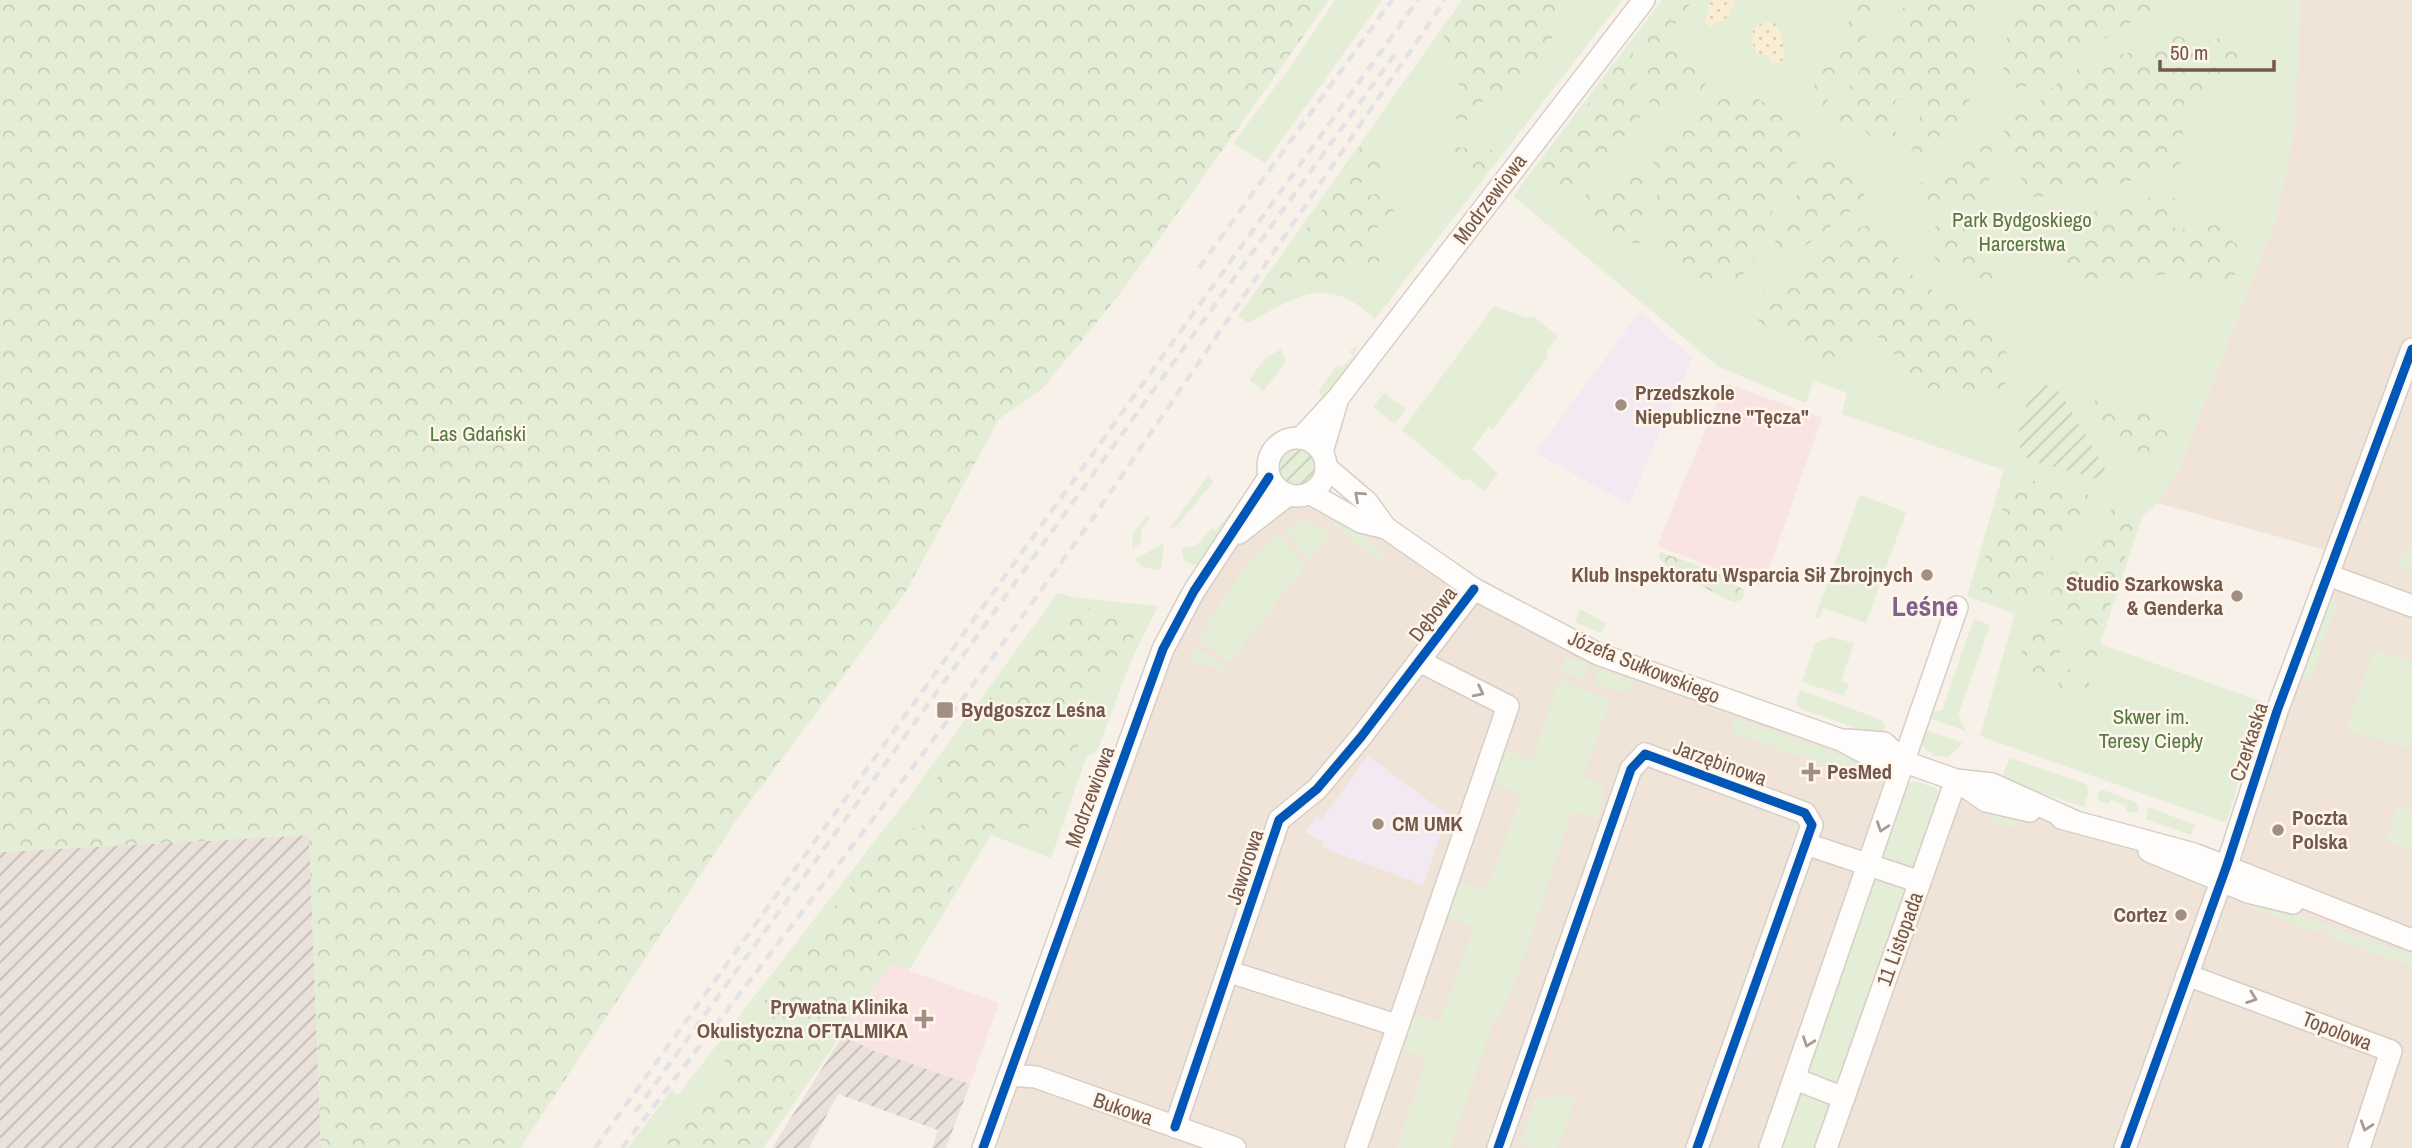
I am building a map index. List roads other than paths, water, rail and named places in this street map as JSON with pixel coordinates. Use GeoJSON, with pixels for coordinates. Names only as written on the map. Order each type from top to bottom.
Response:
{"type":"FeatureCollection","features":[{"type":"Feature","properties":{"kind":"street","name":"Modrzewiowa"},"geometry":{"type":"LineString","coordinates":[[1301,438],[1338,398],[1644,0]]}},
{"type":"Feature","properties":{"kind":"street","name":"Czerkaska"},"geometry":{"type":"LineString","coordinates":[[2125,1148],[2224,874],[2277,710],[2412,349]]}},
{"type":"Feature","properties":{"kind":"street","name":"Modrzewiowa"},"geometry":{"type":"LineString","coordinates":[[1325,460],[1338,398]]}},
{"type":"Feature","properties":{"kind":"street"},"geometry":{"type":"LineString","coordinates":[[1301,438],[1314,443],[1325,460],[1322,483],[1311,494],[1288,495],[1277,488],[1269,477],[1269,458],[1277,445],[1301,438]]}},
{"type":"Feature","properties":{"kind":"street","name":"Józefa Sułkowskiego"},"geometry":{"type":"LineString","coordinates":[[1325,460],[1367,502],[1386,528],[1474,589],[1598,654],[1841,740],[1878,760],[1905,762],[1956,780],[1986,801],[2101,827],[2177,865],[2224,874],[2260,896],[2330,910],[2412,940]]}},
{"type":"Feature","properties":{"kind":"street","name":"Modrzewiowa"},"geometry":{"type":"LineString","coordinates":[[983,1148],[1163,649],[1194,591],[1269,477]]}},
{"type":"Feature","properties":{"kind":"street","name":"Józefa Sułkowskiego"},"geometry":{"type":"LineString","coordinates":[[1311,494],[1361,522],[1386,528]]}},
{"type":"Feature","properties":{"kind":"street","name":"Modrzewiowa"},"geometry":{"type":"LineString","coordinates":[[1226,544],[1288,495]]}},
{"type":"Feature","properties":{"kind":"street"},"geometry":{"type":"LineString","coordinates":[[2328,575],[2412,606]]}},
{"type":"Feature","properties":{"kind":"street","name":"Dębowa"},"geometry":{"type":"LineString","coordinates":[[1356,1148],[1396,1025],[1508,706],[1419,661],[1474,589]]}},
{"type":"Feature","properties":{"kind":"street"},"geometry":{"type":"LineString","coordinates":[[1770,1148],[1957,607]]}},
{"type":"Feature","properties":{"kind":"street","name":"Jaworowa"},"geometry":{"type":"LineString","coordinates":[[1175,1127],[1230,972],[1279,820],[1317,789],[1419,661]]}},
{"type":"Feature","properties":{"kind":"street","name":"Jarzębinowa"},"geometry":{"type":"LineString","coordinates":[[1498,1148],[1631,769],[1639,757],[1645,754],[1805,813],[1812,825],[1697,1148]]}},
{"type":"Feature","properties":{"kind":"street","name":"11 Listopada"},"geometry":{"type":"LineString","coordinates":[[1826,1148],[1956,780]]}},
{"type":"Feature","properties":{"kind":"street"},"geometry":{"type":"LineString","coordinates":[[1806,844],[1920,882]]}},
{"type":"Feature","properties":{"kind":"street"},"geometry":{"type":"LineString","coordinates":[[1230,972],[1396,1025]]}},
{"type":"Feature","properties":{"kind":"street","name":"Topolowa"},"geometry":{"type":"LineString","coordinates":[[2187,975],[2391,1051],[2359,1148]]}},
{"type":"Feature","properties":{"kind":"street","name":"Bukowa"},"geometry":{"type":"LineString","coordinates":[[1010,1075],[1036,1077],[1235,1148]]}},
{"type":"Feature","properties":{"kind":"street"},"geometry":{"type":"LineString","coordinates":[[1795,1079],[1844,1098]]}},
{"type":"Feature","properties":{"kind":"railway"},"geometry":{"type":"LineString","coordinates":[[1199,268],[1392,0]]}},
{"type":"Feature","properties":{"kind":"railway"},"geometry":{"type":"LineString","coordinates":[[595,1148],[1418,0]]}},
{"type":"Feature","properties":{"kind":"railway"},"geometry":{"type":"LineString","coordinates":[[622,1148],[931,743],[1091,521],[1445,0]]}},
{"type":"Feature","properties":{"kind":"railway"},"geometry":{"type":"LineString","coordinates":[[635,1112],[1395,54]]}},
{"type":"Feature","properties":{"kind":"place","name":"Przedszkole Niepubliczne \"Tęcza\""},"geometry":{"type":"Point","coordinates":[1621,405]}},
{"type":"Feature","properties":{"kind":"place","name":"Klub Inspektoratu Wsparcia Sił Zbrojnych"},"geometry":{"type":"Point","coordinates":[1927,575]}},
{"type":"Feature","properties":{"kind":"place","name":"Studio Szarkowska & Genderka"},"geometry":{"type":"Point","coordinates":[2237,596]}},
{"type":"Feature","properties":{"kind":"place","name":"Bydgoszcz Leśna"},"geometry":{"type":"Point","coordinates":[945,710]}},
{"type":"Feature","properties":{"kind":"place","name":"PesMed"},"geometry":{"type":"Point","coordinates":[1811,772]}},
{"type":"Feature","properties":{"kind":"place","name":"CM UMK"},"geometry":{"type":"Point","coordinates":[1378,824]}},
{"type":"Feature","properties":{"kind":"place","name":"Poczta Polska"},"geometry":{"type":"Point","coordinates":[2278,830]}},
{"type":"Feature","properties":{"kind":"place","name":"Cortez"},"geometry":{"type":"Point","coordinates":[2181,915]}},
{"type":"Feature","properties":{"kind":"place","name":"Prywatna Klinika Okulistyczna OFTALMIKA"},"geometry":{"type":"Point","coordinates":[924,1019]}},
{"type":"Feature","properties":{"kind":"district","name":"Leśne"},"geometry":{"type":"Point","coordinates":[1925,606]}},
{"type":"Feature","properties":{"kind":"park label","name":"Park Bydgoskiego Harcerstwa"},"geometry":{"type":"Point","coordinates":[2022,232]}},
{"type":"Feature","properties":{"kind":"park label","name":"Las Gdański"},"geometry":{"type":"Point","coordinates":[478,434]}},
{"type":"Feature","properties":{"kind":"park label","name":"Skwer im. Teresy Ciepły"},"geometry":{"type":"Point","coordinates":[2151,729]}}]}
